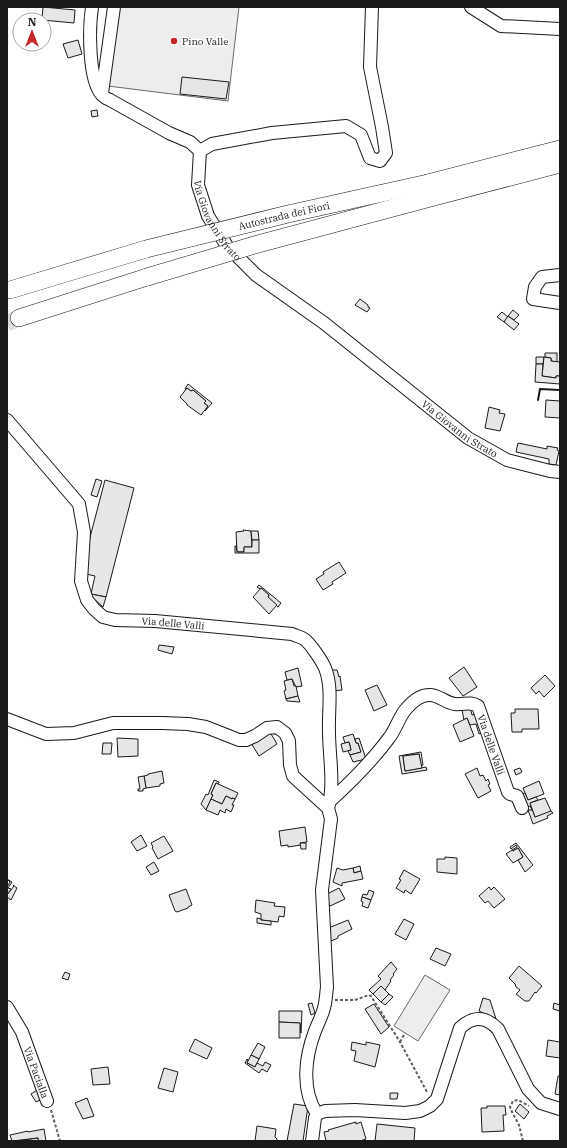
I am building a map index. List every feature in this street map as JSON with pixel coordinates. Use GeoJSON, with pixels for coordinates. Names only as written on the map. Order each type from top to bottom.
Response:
{"type":"FeatureCollection","features":[{"type":"Feature","properties":{"kind":"highway","name":"Autostrada dei Fiori"},"geometry":{"type":"LineString","coordinates":[[20,318],[560,149]]}},
{"type":"Feature","properties":{"kind":"highway","name":"Autostrada dei Fiori"},"geometry":{"type":"LineString","coordinates":[[10,290],[146,249],[288,214],[429,191],[560,164]]}},
{"type":"Feature","properties":{"kind":"street"},"geometry":{"type":"LineString","coordinates":[[92,7],[89,25],[90,51],[97,86],[102,94],[169,133],[190,142],[200,152],[212,144],[272,133],[346,126],[361,135],[370,158],[380,161],[386,153],[370,67],[372,7]]}},
{"type":"Feature","properties":{"kind":"street"},"geometry":{"type":"LineString","coordinates":[[102,94],[114,7]]}},
{"type":"Feature","properties":{"kind":"street"},"geometry":{"type":"LineString","coordinates":[[471,7],[501,26],[560,29]]}},
{"type":"Feature","properties":{"kind":"street","name":"Via Giovanni Strato"},"geometry":{"type":"LineString","coordinates":[[200,152],[198,184],[208,216],[227,246],[256,275],[324,323],[468,438],[507,460],[550,471],[560,472]]}},
{"type":"Feature","properties":{"kind":"street"},"geometry":{"type":"LineString","coordinates":[[560,275],[542,277],[535,287],[533,299],[560,303]]}},
{"type":"Feature","properties":{"kind":"street","name":"Via delle Valli"},"geometry":{"type":"LineString","coordinates":[[7,420],[79,504],[84,532],[82,581],[87,600],[103,616],[114,620],[155,621],[201,627],[292,634],[304,639],[320,659],[325,669],[330,701],[329,733],[331,761],[329,805],[331,819],[322,890],[327,987],[324,1008],[314,1032],[307,1059],[307,1087],[317,1114]]}},
{"type":"Feature","properties":{"kind":"street","name":"Via delle Valli"},"geometry":{"type":"LineString","coordinates":[[329,805],[379,751],[390,737],[405,710],[421,696],[428,694],[434,695],[453,704],[471,702],[478,706],[508,792],[517,796],[522,808]]}},
{"type":"Feature","properties":{"kind":"street"},"geometry":{"type":"LineString","coordinates":[[7,719],[46,734],[74,733],[113,722],[162,722],[206,727],[239,740],[246,740],[267,728],[277,727],[285,733],[289,741],[291,749],[290,765],[293,776],[329,805]]}},
{"type":"Feature","properties":{"kind":"street","name":"Via Pacialla"},"geometry":{"type":"LineString","coordinates":[[7,1007],[22,1032],[47,1101]]}},
{"type":"Feature","properties":{"kind":"street"},"geometry":{"type":"LineString","coordinates":[[312,1141],[314,1121],[317,1114],[325,1111],[355,1110],[405,1113],[420,1111],[430,1106],[437,1099],[460,1028],[467,1022],[475,1019],[485,1020],[492,1023],[498,1029],[528,1089],[536,1099],[541,1103],[560,1109]]}},
{"type":"Feature","properties":{"kind":"path"},"geometry":{"type":"LineString","coordinates":[[326,998],[355,1000],[370,996],[400,1042],[425,1087],[430,1098],[430,1106]]}},
{"type":"Feature","properties":{"kind":"path"},"geometry":{"type":"LineString","coordinates":[[400,1042],[405,1033]]}},
{"type":"Feature","properties":{"kind":"path"},"geometry":{"type":"LineString","coordinates":[[523,1141],[519,1125],[510,1107],[513,1101],[518,1100],[527,1106],[530,1106],[536,1099]]}},
{"type":"Feature","properties":{"kind":"path","name":"Via Pacialla"},"geometry":{"type":"LineString","coordinates":[[47,1101],[60,1141]]}},
{"type":"Feature","properties":{"kind":"shaded area","name":"Pino Valle"},"geometry":{"type":"Polygon","coordinates":[[[118,7],[239,7],[228,101],[108,86],[118,7]]]}},
{"type":"Feature","properties":{"kind":"shaded area"},"geometry":{"type":"Polygon","coordinates":[[[425,975],[450,990],[418,1041],[394,1026],[425,975]]]}},
{"type":"Feature","properties":{"kind":"building"},"geometry":{"type":"Polygon","coordinates":[[[43,7],[75,10],[74,23],[52,21],[52,12],[43,12],[43,7]]]}},
{"type":"Feature","properties":{"kind":"building"},"geometry":{"type":"Polygon","coordinates":[[[78,40],[82,54],[68,58],[63,44],[78,40]]]}},
{"type":"Feature","properties":{"kind":"building"},"geometry":{"type":"Polygon","coordinates":[[[182,77],[229,82],[226,99],[180,94],[182,77]]]}},
{"type":"Feature","properties":{"kind":"building"},"geometry":{"type":"Polygon","coordinates":[[[97,110],[98,116],[92,117],[91,111],[97,110]]]}},
{"type":"Feature","properties":{"kind":"building"},"geometry":{"type":"Polygon","coordinates":[[[360,299],[370,308],[367,312],[355,305],[360,299]]]}},
{"type":"Feature","properties":{"kind":"building"},"geometry":{"type":"Polygon","coordinates":[[[513,310],[519,315],[514,320],[508,316],[513,310]]]}},
{"type":"Feature","properties":{"kind":"building"},"geometry":{"type":"Polygon","coordinates":[[[502,312],[508,317],[504,322],[497,317],[502,312]]]}},
{"type":"Feature","properties":{"kind":"building"},"geometry":{"type":"Polygon","coordinates":[[[508,316],[519,324],[514,330],[504,322],[508,316]]]}},
{"type":"Feature","properties":{"kind":"building"},"geometry":{"type":"Polygon","coordinates":[[[545,353],[557,353],[557,362],[551,361],[551,358],[545,357],[545,353]]]}},
{"type":"Feature","properties":{"kind":"building"},"geometry":{"type":"Polygon","coordinates":[[[536,357],[544,357],[543,364],[536,364],[536,357]]]}},
{"type":"Feature","properties":{"kind":"building"},"geometry":{"type":"Polygon","coordinates":[[[544,357],[551,358],[551,361],[560,362],[560,376],[556,376],[556,378],[542,376],[544,357]]]}},
{"type":"Feature","properties":{"kind":"building"},"geometry":{"type":"Polygon","coordinates":[[[536,364],[543,364],[542,376],[556,378],[556,376],[560,376],[560,384],[535,382],[536,364]]]}},
{"type":"Feature","properties":{"kind":"building"},"geometry":{"type":"Polygon","coordinates":[[[188,384],[212,403],[205,411],[208,406],[204,403],[206,401],[193,390],[191,391],[187,388],[186,390],[185,389],[188,384]]]}},
{"type":"Feature","properties":{"kind":"building"},"geometry":{"type":"Polygon","coordinates":[[[187,388],[191,391],[193,390],[206,401],[204,403],[208,406],[201,415],[187,405],[180,397],[187,388]]]}},
{"type":"Feature","properties":{"kind":"building"},"geometry":{"type":"Polygon","coordinates":[[[546,400],[560,401],[560,418],[545,417],[546,400]]]}},
{"type":"Feature","properties":{"kind":"building"},"geometry":{"type":"Polygon","coordinates":[[[489,407],[500,410],[499,413],[505,414],[500,431],[485,428],[489,407]]]}},
{"type":"Feature","properties":{"kind":"building"},"geometry":{"type":"Polygon","coordinates":[[[518,443],[547,449],[547,446],[558,448],[557,450],[559,451],[556,465],[549,464],[549,459],[516,452],[518,443]]]}},
{"type":"Feature","properties":{"kind":"building"},"geometry":{"type":"Polygon","coordinates":[[[96,479],[102,481],[97,497],[91,495],[96,479]]]}},
{"type":"Feature","properties":{"kind":"building"},"geometry":{"type":"Polygon","coordinates":[[[105,480],[134,488],[106,597],[91,594],[95,576],[86,574],[88,545],[105,480]]]}},
{"type":"Feature","properties":{"kind":"building"},"geometry":{"type":"Polygon","coordinates":[[[243,530],[251,531],[252,547],[244,547],[244,552],[237,552],[236,532],[244,531],[243,530]]]}},
{"type":"Feature","properties":{"kind":"building"},"geometry":{"type":"Polygon","coordinates":[[[251,531],[258,531],[259,540],[252,540],[251,531]]]}},
{"type":"Feature","properties":{"kind":"building"},"geometry":{"type":"Polygon","coordinates":[[[252,540],[259,540],[259,553],[235,553],[235,546],[237,552],[244,552],[244,547],[252,547],[252,540]]]}},
{"type":"Feature","properties":{"kind":"building"},"geometry":{"type":"Polygon","coordinates":[[[339,562],[346,573],[323,590],[316,579],[324,574],[323,572],[339,562]]]}},
{"type":"Feature","properties":{"kind":"building"},"geometry":{"type":"Polygon","coordinates":[[[259,585],[281,603],[278,607],[268,597],[269,595],[257,587],[259,585]]]}},
{"type":"Feature","properties":{"kind":"building"},"geometry":{"type":"Polygon","coordinates":[[[261,588],[277,605],[269,614],[253,597],[261,588]]]}},
{"type":"Feature","properties":{"kind":"building"},"geometry":{"type":"Polygon","coordinates":[[[91,594],[106,597],[103,607],[92,597],[91,594]]]}},
{"type":"Feature","properties":{"kind":"building"},"geometry":{"type":"Polygon","coordinates":[[[159,645],[174,647],[172,654],[158,650],[159,645]]]}},
{"type":"Feature","properties":{"kind":"building"},"geometry":{"type":"Polygon","coordinates":[[[464,667],[477,687],[463,696],[449,678],[464,667]]]}},
{"type":"Feature","properties":{"kind":"building"},"geometry":{"type":"Polygon","coordinates":[[[298,668],[302,686],[296,687],[292,679],[287,680],[285,672],[298,668]]]}},
{"type":"Feature","properties":{"kind":"building"},"geometry":{"type":"Polygon","coordinates":[[[330,670],[337,670],[339,677],[340,676],[342,690],[334,691],[330,670]]]}},
{"type":"Feature","properties":{"kind":"building"},"geometry":{"type":"Polygon","coordinates":[[[545,675],[555,686],[544,697],[539,691],[536,694],[531,688],[545,675]]]}},
{"type":"Feature","properties":{"kind":"building"},"geometry":{"type":"Polygon","coordinates":[[[292,679],[294,686],[296,686],[298,696],[286,699],[284,681],[292,679]]]}},
{"type":"Feature","properties":{"kind":"building"},"geometry":{"type":"Polygon","coordinates":[[[377,685],[387,705],[374,711],[365,690],[377,685]]]}},
{"type":"Feature","properties":{"kind":"building"},"geometry":{"type":"Polygon","coordinates":[[[298,696],[300,702],[287,701],[286,699],[298,696]]]}},
{"type":"Feature","properties":{"kind":"building"},"geometry":{"type":"Polygon","coordinates":[[[470,707],[472,715],[478,713],[484,732],[479,734],[476,724],[470,725],[467,718],[464,720],[462,710],[470,707]]]}},
{"type":"Feature","properties":{"kind":"building"},"geometry":{"type":"Polygon","coordinates":[[[515,709],[538,709],[539,729],[522,729],[522,732],[512,732],[511,713],[515,713],[515,709]]]}},
{"type":"Feature","properties":{"kind":"building"},"geometry":{"type":"Polygon","coordinates":[[[467,718],[474,736],[460,742],[453,725],[467,718]]]}},
{"type":"Feature","properties":{"kind":"building"},"geometry":{"type":"Polygon","coordinates":[[[270,732],[277,744],[259,756],[251,743],[270,732]]]}},
{"type":"Feature","properties":{"kind":"building"},"geometry":{"type":"Polygon","coordinates":[[[353,734],[361,752],[350,755],[348,751],[351,750],[349,742],[345,743],[343,737],[353,734]]]}},
{"type":"Feature","properties":{"kind":"building"},"geometry":{"type":"Polygon","coordinates":[[[117,738],[138,739],[138,756],[118,757],[117,738]]]}},
{"type":"Feature","properties":{"kind":"building"},"geometry":{"type":"Polygon","coordinates":[[[359,738],[366,759],[353,762],[350,755],[361,752],[355,739],[359,738]]]}},
{"type":"Feature","properties":{"kind":"building"},"geometry":{"type":"Polygon","coordinates":[[[349,742],[351,750],[343,752],[341,744],[349,742]]]}},
{"type":"Feature","properties":{"kind":"building"},"geometry":{"type":"Polygon","coordinates":[[[103,743],[112,743],[111,754],[102,754],[103,743]]]}},
{"type":"Feature","properties":{"kind":"building"},"geometry":{"type":"Polygon","coordinates":[[[421,752],[423,765],[421,766],[419,754],[403,756],[405,771],[426,767],[427,770],[402,774],[399,756],[421,752]]]}},
{"type":"Feature","properties":{"kind":"building"},"geometry":{"type":"Polygon","coordinates":[[[419,754],[422,768],[405,771],[403,756],[419,754]]]}},
{"type":"Feature","properties":{"kind":"building"},"geometry":{"type":"Polygon","coordinates":[[[477,768],[480,776],[483,775],[486,781],[488,779],[490,784],[488,785],[491,791],[478,798],[465,774],[477,768]]]}},
{"type":"Feature","properties":{"kind":"building"},"geometry":{"type":"Polygon","coordinates":[[[520,768],[522,772],[516,775],[514,770],[520,768]]]}},
{"type":"Feature","properties":{"kind":"building"},"geometry":{"type":"Polygon","coordinates":[[[162,771],[164,783],[160,784],[160,786],[146,788],[144,776],[162,771]]]}},
{"type":"Feature","properties":{"kind":"building"},"geometry":{"type":"Polygon","coordinates":[[[144,776],[146,788],[143,789],[143,791],[138,791],[138,789],[140,789],[138,777],[144,776]]]}},
{"type":"Feature","properties":{"kind":"building"},"geometry":{"type":"Polygon","coordinates":[[[214,780],[219,782],[218,784],[216,783],[211,794],[213,795],[206,810],[201,804],[206,794],[208,795],[214,780]]]}},
{"type":"Feature","properties":{"kind":"building"},"geometry":{"type":"Polygon","coordinates":[[[539,781],[544,794],[528,800],[523,788],[539,781]]]}},
{"type":"Feature","properties":{"kind":"building"},"geometry":{"type":"Polygon","coordinates":[[[216,783],[238,793],[235,799],[226,796],[222,804],[211,799],[213,795],[211,794],[216,783]]]}},
{"type":"Feature","properties":{"kind":"building"},"geometry":{"type":"Polygon","coordinates":[[[525,793],[528,800],[536,797],[538,800],[530,803],[535,817],[550,810],[553,813],[547,816],[548,818],[533,824],[528,810],[532,810],[530,806],[526,807],[521,794],[525,793]]]}},
{"type":"Feature","properties":{"kind":"building"},"geometry":{"type":"Polygon","coordinates":[[[226,796],[235,799],[231,812],[226,809],[225,813],[220,810],[218,815],[206,810],[211,799],[222,804],[226,796]]]}},
{"type":"Feature","properties":{"kind":"building"},"geometry":{"type":"Polygon","coordinates":[[[545,798],[551,811],[535,817],[530,803],[545,798]]]}},
{"type":"Feature","properties":{"kind":"building"},"geometry":{"type":"Polygon","coordinates":[[[305,827],[307,842],[300,843],[301,845],[288,847],[288,845],[281,846],[279,831],[305,827]]]}},
{"type":"Feature","properties":{"kind":"building"},"geometry":{"type":"Polygon","coordinates":[[[141,835],[147,846],[137,851],[131,842],[141,835]]]}},
{"type":"Feature","properties":{"kind":"building"},"geometry":{"type":"Polygon","coordinates":[[[164,836],[173,851],[158,859],[151,843],[164,836]]]}},
{"type":"Feature","properties":{"kind":"building"},"geometry":{"type":"Polygon","coordinates":[[[300,843],[306,843],[306,849],[301,849],[300,843]]]}},
{"type":"Feature","properties":{"kind":"building"},"geometry":{"type":"Polygon","coordinates":[[[516,843],[533,865],[525,872],[518,860],[523,857],[518,848],[513,851],[512,850],[517,847],[516,845],[511,849],[510,847],[516,843]]]}},
{"type":"Feature","properties":{"kind":"building"},"geometry":{"type":"Polygon","coordinates":[[[518,848],[523,857],[513,863],[506,854],[518,848]]]}},
{"type":"Feature","properties":{"kind":"building"},"geometry":{"type":"Polygon","coordinates":[[[445,857],[457,858],[457,874],[437,872],[437,859],[445,859],[445,857]]]}},
{"type":"Feature","properties":{"kind":"building"},"geometry":{"type":"Polygon","coordinates":[[[154,862],[159,871],[151,875],[146,867],[154,862]]]}},
{"type":"Feature","properties":{"kind":"building"},"geometry":{"type":"Polygon","coordinates":[[[360,866],[361,871],[354,873],[353,868],[360,866]]]}},
{"type":"Feature","properties":{"kind":"building"},"geometry":{"type":"Polygon","coordinates":[[[337,868],[343,870],[353,868],[354,873],[361,871],[363,879],[342,883],[342,886],[333,882],[337,868]]]}},
{"type":"Feature","properties":{"kind":"building"},"geometry":{"type":"Polygon","coordinates":[[[404,870],[420,879],[411,894],[405,890],[404,893],[396,888],[401,880],[399,879],[404,870]]]}},
{"type":"Feature","properties":{"kind":"building"},"geometry":{"type":"Polygon","coordinates":[[[7,879],[12,882],[8,888],[11,889],[7,895],[7,887],[10,882],[7,879]]]}},
{"type":"Feature","properties":{"kind":"building"},"geometry":{"type":"Polygon","coordinates":[[[13,885],[17,888],[11,900],[7,897],[7,895],[14,886],[13,885]]]}},
{"type":"Feature","properties":{"kind":"building"},"geometry":{"type":"Polygon","coordinates":[[[489,887],[491,890],[494,887],[505,899],[494,908],[488,901],[485,903],[479,896],[489,887]]]}},
{"type":"Feature","properties":{"kind":"building"},"geometry":{"type":"Polygon","coordinates":[[[339,888],[345,899],[330,906],[325,895],[339,888]]]}},
{"type":"Feature","properties":{"kind":"building"},"geometry":{"type":"Polygon","coordinates":[[[186,889],[192,905],[177,912],[175,911],[169,895],[186,889]]]}},
{"type":"Feature","properties":{"kind":"building"},"geometry":{"type":"Polygon","coordinates":[[[369,890],[374,892],[371,900],[362,897],[363,894],[367,895],[369,890]]]}},
{"type":"Feature","properties":{"kind":"building"},"geometry":{"type":"Polygon","coordinates":[[[362,897],[371,900],[368,908],[362,906],[362,897]]]}},
{"type":"Feature","properties":{"kind":"building"},"geometry":{"type":"Polygon","coordinates":[[[256,900],[275,903],[274,906],[285,907],[284,917],[279,916],[278,922],[261,920],[261,914],[255,912],[256,900]]]}},
{"type":"Feature","properties":{"kind":"building"},"geometry":{"type":"Polygon","coordinates":[[[257,918],[271,921],[271,925],[257,923],[257,918]]]}},
{"type":"Feature","properties":{"kind":"building"},"geometry":{"type":"Polygon","coordinates":[[[404,919],[414,924],[406,940],[395,934],[404,919]]]}},
{"type":"Feature","properties":{"kind":"building"},"geometry":{"type":"Polygon","coordinates":[[[348,920],[352,929],[331,941],[326,929],[348,920]]]}},
{"type":"Feature","properties":{"kind":"building"},"geometry":{"type":"Polygon","coordinates":[[[436,948],[451,954],[445,966],[430,959],[436,948]]]}},
{"type":"Feature","properties":{"kind":"building"},"geometry":{"type":"Polygon","coordinates":[[[391,962],[397,969],[390,980],[391,981],[385,990],[381,986],[373,994],[369,990],[381,979],[378,976],[391,962]]]}},
{"type":"Feature","properties":{"kind":"building"},"geometry":{"type":"Polygon","coordinates":[[[519,966],[542,986],[536,993],[535,992],[529,1001],[525,1001],[516,994],[520,990],[509,978],[519,966]]]}},
{"type":"Feature","properties":{"kind":"building"},"geometry":{"type":"Polygon","coordinates":[[[65,972],[70,974],[68,980],[62,978],[65,972]]]}},
{"type":"Feature","properties":{"kind":"building"},"geometry":{"type":"Polygon","coordinates":[[[381,986],[389,994],[381,1002],[373,994],[381,986]]]}},
{"type":"Feature","properties":{"kind":"building"},"geometry":{"type":"Polygon","coordinates":[[[389,994],[393,997],[385,1005],[381,1002],[389,994]]]}},
{"type":"Feature","properties":{"kind":"building"},"geometry":{"type":"Polygon","coordinates":[[[483,998],[490,1000],[496,1019],[479,1011],[483,998]]]}},
{"type":"Feature","properties":{"kind":"building"},"geometry":{"type":"Polygon","coordinates":[[[312,1003],[315,1013],[311,1015],[308,1004],[312,1003]]]}},
{"type":"Feature","properties":{"kind":"building"},"geometry":{"type":"Polygon","coordinates":[[[554,1003],[560,1005],[560,1011],[553,1009],[554,1003]]]}},
{"type":"Feature","properties":{"kind":"building"},"geometry":{"type":"Polygon","coordinates":[[[374,1004],[389,1027],[381,1034],[365,1009],[374,1004]]]}},
{"type":"Feature","properties":{"kind":"building"},"geometry":{"type":"Polygon","coordinates":[[[279,1011],[302,1011],[301,1033],[300,1023],[279,1022],[279,1011]]]}},
{"type":"Feature","properties":{"kind":"building"},"geometry":{"type":"Polygon","coordinates":[[[279,1022],[300,1023],[300,1038],[279,1038],[279,1022]]]}},
{"type":"Feature","properties":{"kind":"building"},"geometry":{"type":"Polygon","coordinates":[[[195,1039],[212,1048],[207,1059],[189,1051],[195,1039]]]}},
{"type":"Feature","properties":{"kind":"building"},"geometry":{"type":"Polygon","coordinates":[[[548,1040],[560,1042],[560,1058],[546,1056],[548,1040]]]}},
{"type":"Feature","properties":{"kind":"building"},"geometry":{"type":"Polygon","coordinates":[[[352,1042],[366,1045],[366,1042],[380,1045],[375,1067],[354,1061],[356,1051],[351,1050],[352,1042]]]}},
{"type":"Feature","properties":{"kind":"building"},"geometry":{"type":"Polygon","coordinates":[[[258,1043],[265,1047],[259,1059],[251,1055],[258,1043]]]}},
{"type":"Feature","properties":{"kind":"building"},"geometry":{"type":"Polygon","coordinates":[[[251,1055],[259,1059],[255,1067],[247,1063],[251,1055]]]}},
{"type":"Feature","properties":{"kind":"building"},"geometry":{"type":"Polygon","coordinates":[[[247,1059],[247,1063],[255,1067],[257,1063],[263,1066],[265,1062],[271,1065],[267,1072],[262,1069],[259,1073],[245,1063],[247,1059]]]}},
{"type":"Feature","properties":{"kind":"building"},"geometry":{"type":"Polygon","coordinates":[[[108,1067],[110,1084],[93,1085],[91,1069],[108,1067]]]}},
{"type":"Feature","properties":{"kind":"building"},"geometry":{"type":"Polygon","coordinates":[[[164,1068],[178,1072],[173,1092],[158,1088],[164,1068]]]}},
{"type":"Feature","properties":{"kind":"building"},"geometry":{"type":"Polygon","coordinates":[[[558,1076],[560,1076],[560,1095],[555,1094],[558,1076]]]}},
{"type":"Feature","properties":{"kind":"building"},"geometry":{"type":"Polygon","coordinates":[[[37,1090],[42,1099],[36,1102],[31,1094],[37,1090]]]}},
{"type":"Feature","properties":{"kind":"building"},"geometry":{"type":"Polygon","coordinates":[[[390,1093],[398,1093],[397,1099],[390,1099],[390,1093]]]}},
{"type":"Feature","properties":{"kind":"building"},"geometry":{"type":"Polygon","coordinates":[[[87,1098],[94,1116],[83,1119],[75,1103],[87,1098]]]}},
{"type":"Feature","properties":{"kind":"building"},"geometry":{"type":"Polygon","coordinates":[[[294,1104],[308,1106],[303,1141],[287,1141],[294,1104]]]}},
{"type":"Feature","properties":{"kind":"building"},"geometry":{"type":"Polygon","coordinates":[[[520,1104],[529,1112],[524,1119],[515,1111],[520,1104]]]}},
{"type":"Feature","properties":{"kind":"building"},"geometry":{"type":"Polygon","coordinates":[[[487,1106],[505,1106],[506,1115],[503,1115],[504,1131],[482,1132],[481,1108],[487,1108],[487,1106]]]}},
{"type":"Feature","properties":{"kind":"building"},"geometry":{"type":"Polygon","coordinates":[[[356,1122],[356,1124],[361,1122],[366,1139],[360,1141],[326,1141],[324,1132],[356,1122]]]}},
{"type":"Feature","properties":{"kind":"building"},"geometry":{"type":"Polygon","coordinates":[[[377,1124],[415,1128],[414,1141],[375,1141],[377,1124]]]}},
{"type":"Feature","properties":{"kind":"building"},"geometry":{"type":"Polygon","coordinates":[[[257,1126],[276,1129],[275,1137],[277,1141],[255,1141],[257,1126]]]}},
{"type":"Feature","properties":{"kind":"building"},"geometry":{"type":"Polygon","coordinates":[[[44,1129],[46,1141],[38,1141],[38,1138],[12,1141],[10,1135],[28,1131],[44,1129]]]}},
{"type":"Feature","properties":{"kind":"building"},"geometry":{"type":"Polygon","coordinates":[[[38,1138],[38,1141],[19,1141],[31,1139],[38,1138]]]}},
{"type":"Feature","properties":{"kind":"tunnel"},"geometry":{"type":"LineString","coordinates":[[7,323],[19,318]]}},
{"type":"Feature","properties":{"kind":"wall"},"geometry":{"type":"LineString","coordinates":[[538,400],[540,389],[560,390]]}},
{"type":"Feature","properties":{"kind":"place","name":"Pino Valle"},"geometry":{"type":"Point","coordinates":[174,41]}}]}
